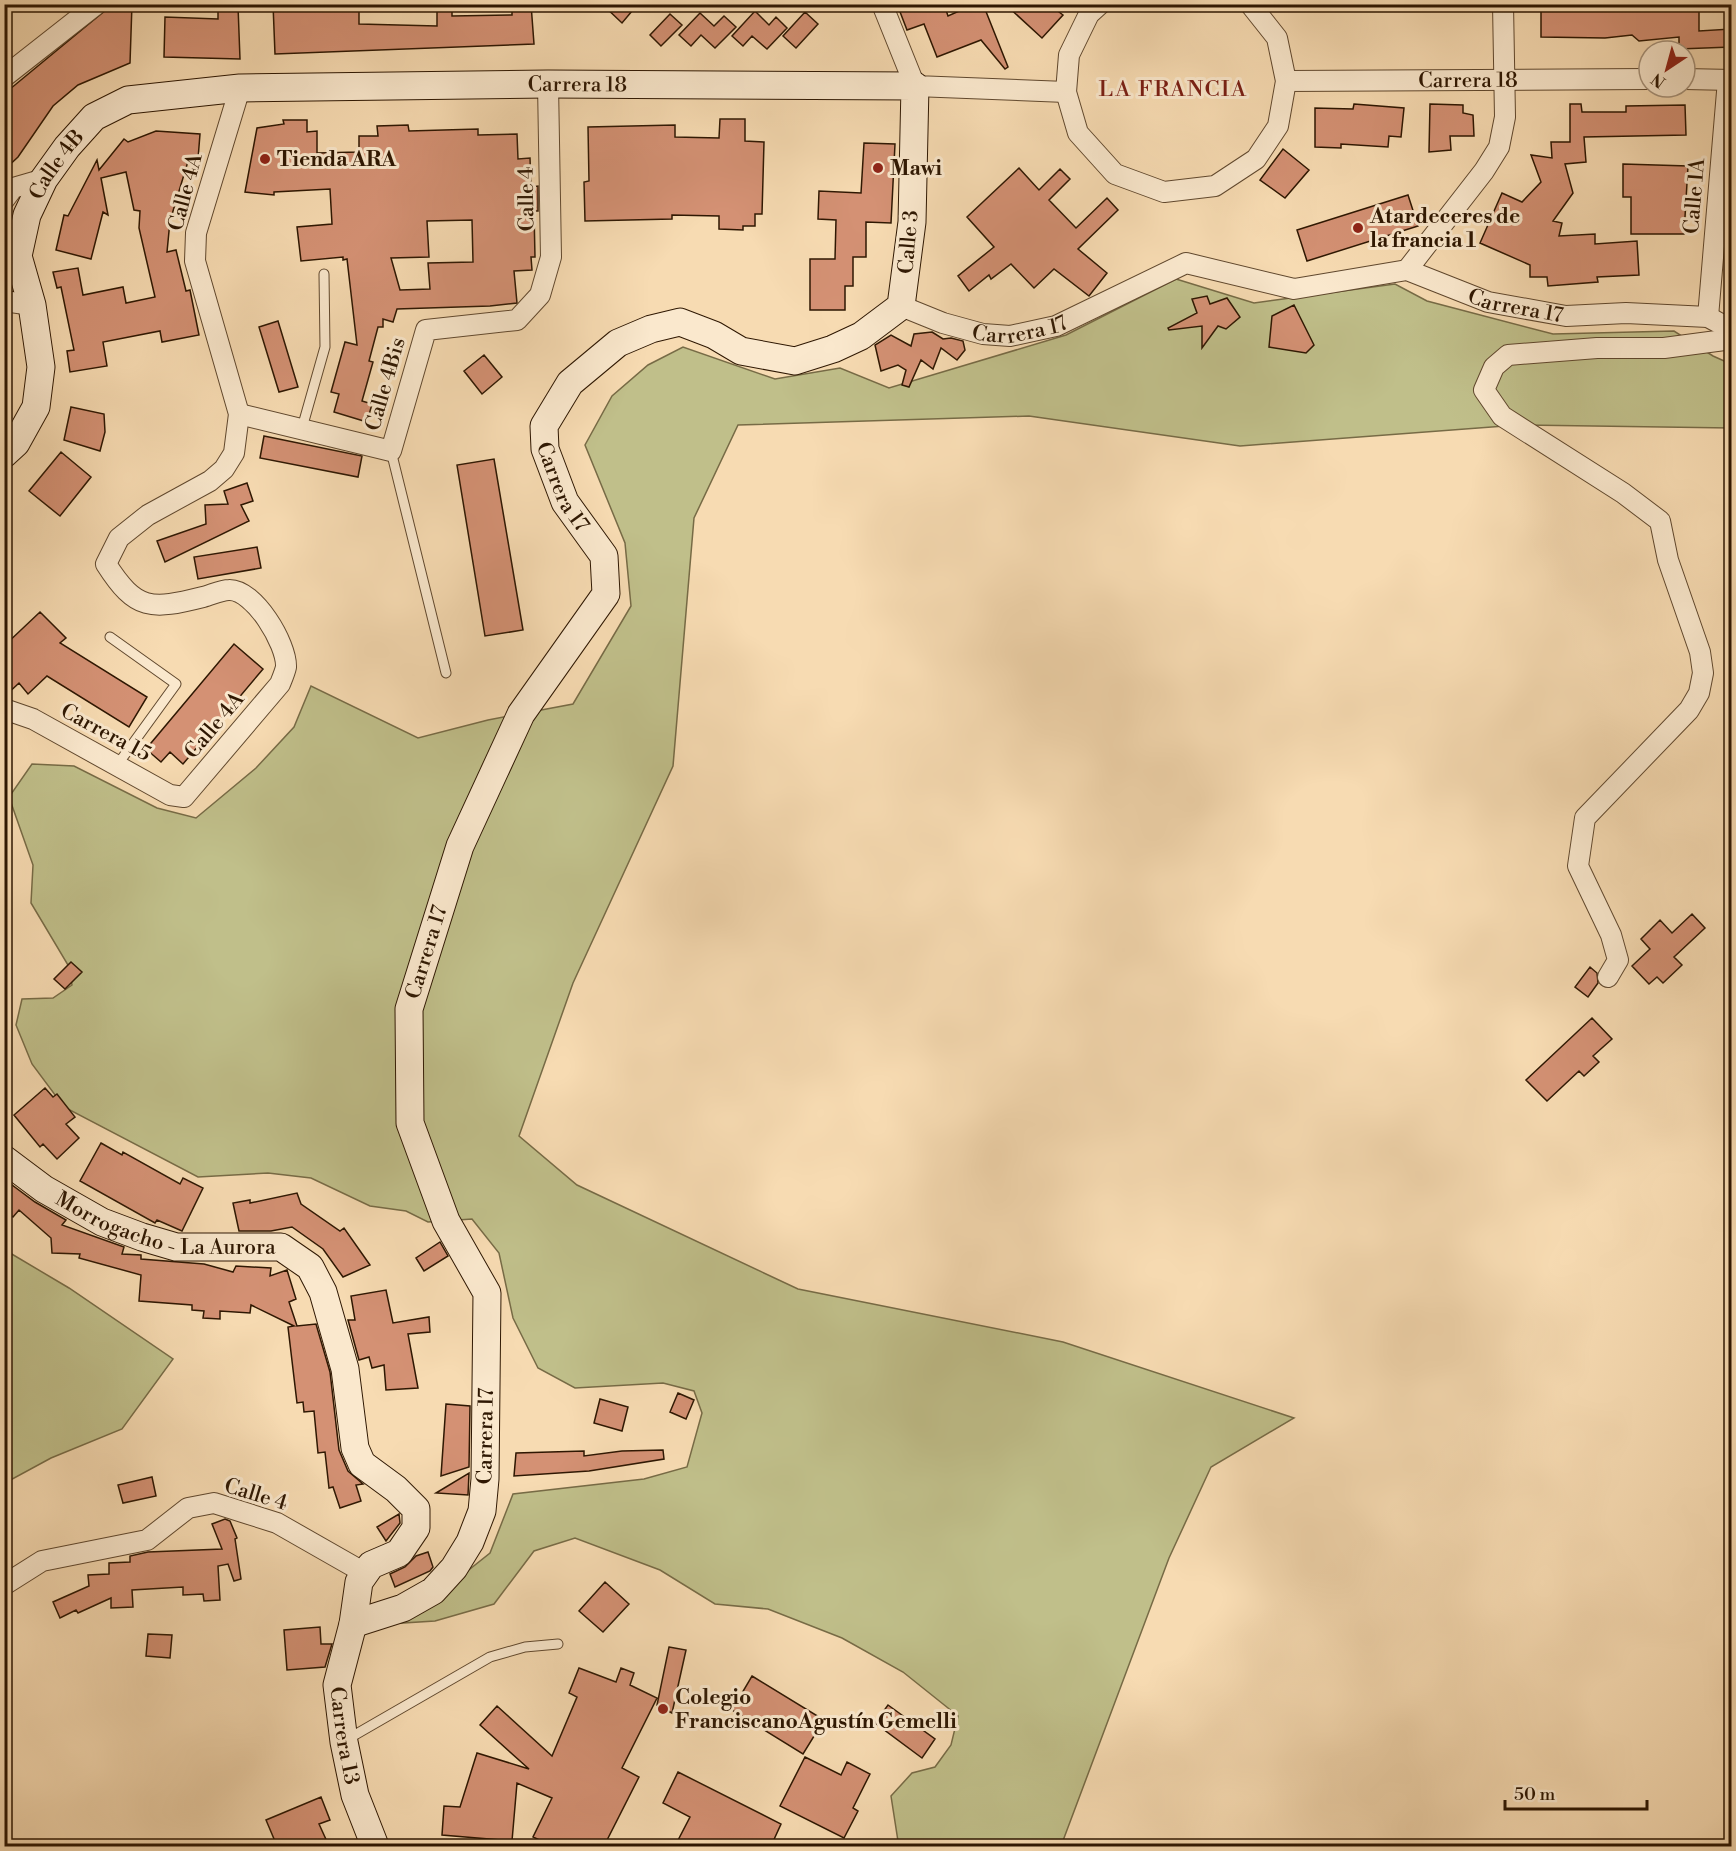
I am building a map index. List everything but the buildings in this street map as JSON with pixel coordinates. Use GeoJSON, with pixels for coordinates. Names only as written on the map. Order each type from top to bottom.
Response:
{"type":"FeatureCollection","features":[{"type":"Feature","properties":{"kind":"street"},"geometry":{"type":"LineString","coordinates":[[4,77],[97,4]]}},
{"type":"Feature","properties":{"kind":"street","name":"Calle 3"},"geometry":{"type":"LineString","coordinates":[[882,4],[915,86],[912,222],[901,306]]}},
{"type":"Feature","properties":{"kind":"street"},"geometry":{"type":"LineString","coordinates":[[1100,4],[1089,14],[1069,55],[1066,92],[1078,133],[1115,174],[1164,192],[1215,186],[1256,159],[1278,126],[1286,81],[1276,38],[1250,4]]}},
{"type":"Feature","properties":{"kind":"street"},"geometry":{"type":"LineString","coordinates":[[1407,270],[1484,171],[1499,147],[1504,117],[1503,4]]}},
{"type":"Feature","properties":{"kind":"street","name":"Carrera 18"},"geometry":{"type":"LineString","coordinates":[[1286,81],[1637,79]]}},
{"type":"Feature","properties":{"kind":"street"},"geometry":{"type":"LineString","coordinates":[[1697,80],[1730,80]]}},
{"type":"Feature","properties":{"kind":"street","name":"Calle 1A"},"geometry":{"type":"LineString","coordinates":[[1708,317],[1730,80]]}},
{"type":"Feature","properties":{"kind":"street","name":"Carrera 18"},"geometry":{"type":"LineString","coordinates":[[94,117],[128,100],[240,88],[548,84],[915,86],[1066,92]]}},
{"type":"Feature","properties":{"kind":"street","name":"Calle 4"},"geometry":{"type":"LineString","coordinates":[[426,330],[517,321],[540,295],[551,257],[548,84]]}},
{"type":"Feature","properties":{"kind":"street","name":"Calle 4A"},"geometry":{"type":"LineString","coordinates":[[184,797],[280,684],[286,666],[281,644],[258,606],[245,594],[230,590],[164,605],[146,604],[134,599],[121,588],[106,564],[118,538],[148,516],[210,481],[224,469],[234,453],[239,414],[195,261],[196,233],[240,88]]}},
{"type":"Feature","properties":{"kind":"street","name":"Calle 4B"},"geometry":{"type":"LineString","coordinates":[[4,454],[16,443],[36,407],[40,367],[32,305],[18,256],[27,215],[44,179],[67,147],[94,117]]}},
{"type":"Feature","properties":{"kind":"street"},"geometry":{"type":"LineString","coordinates":[[4,200],[13,188],[44,179]]}},
{"type":"Feature","properties":{"kind":"street","name":"Carrera 17"},"geometry":{"type":"LineString","coordinates":[[353,1624],[403,1608],[433,1592],[465,1551],[482,1511],[485,1479],[487,1293],[446,1221],[410,1123],[409,1009],[460,846],[521,714],[606,594],[604,556],[565,502],[545,449],[544,426],[570,383],[618,342],[651,329],[680,322],[714,335],[741,351],[795,361],[833,349],[861,336],[901,306],[943,323],[983,334],[1010,336],[1056,326],[1155,276],[1186,264],[1294,289],[1407,270],[1488,302],[1566,316],[1626,313],[1708,317],[1731,330]]}},
{"type":"Feature","properties":{"kind":"street"},"geometry":{"type":"LineString","coordinates":[[4,301],[32,305]]}},
{"type":"Feature","properties":{"kind":"street","name":"Calle 4Bis"},"geometry":{"type":"LineString","coordinates":[[391,452],[426,330]]}},
{"type":"Feature","properties":{"kind":"street"},"geometry":{"type":"LineString","coordinates":[[1608,977],[1618,960],[1611,936],[1578,866],[1585,818],[1689,710],[1699,693],[1703,673],[1700,652],[1668,560],[1660,521],[1623,493],[1502,416],[1484,390],[1494,367],[1508,355],[1597,348],[1664,348],[1731,339]]}},
{"type":"Feature","properties":{"kind":"street"},"geometry":{"type":"LineString","coordinates":[[239,414],[391,452]]}},
{"type":"Feature","properties":{"kind":"street","name":"Carrera 15"},"geometry":{"type":"LineString","coordinates":[[4,709],[33,719],[118,764],[170,795],[184,797]]}},
{"type":"Feature","properties":{"kind":"street","name":"Morrogacho - La Aurora"},"geometry":{"type":"LineString","coordinates":[[4,1159],[44,1189],[102,1222],[142,1237],[176,1247],[281,1247],[310,1267],[323,1292],[345,1368],[358,1456],[362,1464],[396,1489],[416,1509],[416,1528],[399,1553],[372,1565],[363,1572]]}},
{"type":"Feature","properties":{"kind":"street","name":"Calle 4"},"geometry":{"type":"LineString","coordinates":[[4,1585],[42,1561],[147,1540],[188,1508],[214,1503],[277,1523],[363,1572]]}},
{"type":"Feature","properties":{"kind":"street"},"geometry":{"type":"LineString","coordinates":[[353,1624],[359,1582],[363,1572]]}},
{"type":"Feature","properties":{"kind":"street","name":"Carrera 13"},"geometry":{"type":"LineString","coordinates":[[353,1624],[337,1685],[354,1795],[375,1846]]}},
{"type":"Feature","properties":{"kind":"lane"},"geometry":{"type":"LineString","coordinates":[[302,428],[325,347],[324,274]]}},
{"type":"Feature","properties":{"kind":"lane"},"geometry":{"type":"LineString","coordinates":[[391,452],[446,673]]}},
{"type":"Feature","properties":{"kind":"lane"},"geometry":{"type":"LineString","coordinates":[[110,638],[176,684],[118,764]]}},
{"type":"Feature","properties":{"kind":"lane"},"geometry":{"type":"LineString","coordinates":[[344,1742],[490,1657],[525,1647],[558,1644]]}},
{"type":"Feature","properties":{"kind":"shaded area"},"geometry":{"type":"Polygon","coordinates":[[[1176,279],[1254,303],[1395,284],[1427,301],[1553,334],[1674,331],[1713,356],[1731,364],[1731,428],[1518,425],[1240,446],[1029,416],[738,425],[694,518],[673,766],[573,983],[519,1136],[577,1185],[798,1289],[1063,1342],[1294,1418],[1211,1467],[1169,1558],[1061,1846],[904,1846],[898,1841],[891,1796],[912,1773],[935,1767],[951,1745],[958,1716],[903,1672],[842,1638],[768,1609],[715,1604],[660,1570],[575,1538],[534,1551],[494,1604],[435,1621],[402,1623],[490,1553],[513,1494],[644,1479],[687,1467],[702,1413],[694,1391],[663,1383],[575,1388],[538,1368],[513,1318],[499,1253],[472,1219],[428,1222],[406,1211],[370,1206],[311,1178],[268,1173],[198,1177],[64,1107],[32,1064],[16,1025],[22,999],[53,998],[72,985],[68,965],[31,903],[33,865],[9,797],[32,764],[74,766],[157,808],[196,818],[256,768],[294,727],[311,686],[418,738],[488,720],[573,704],[631,606],[625,543],[585,445],[612,396],[648,365],[683,347],[775,379],[840,368],[889,388],[1066,335],[1176,279]]]}},
{"type":"Feature","properties":{"kind":"shaded area"},"geometry":{"type":"Polygon","coordinates":[[[5,1250],[69,1288],[173,1359],[122,1429],[51,1458],[5,1483],[5,1250]]]}},
{"type":"Feature","properties":{"kind":"place","name":"Tienda ARA"},"geometry":{"type":"Point","coordinates":[265,159]}},
{"type":"Feature","properties":{"kind":"place","name":"Mawi"},"geometry":{"type":"Point","coordinates":[878,168]}},
{"type":"Feature","properties":{"kind":"place","name":"Atardeceres de la francia 1"},"geometry":{"type":"Point","coordinates":[1358,228]}},
{"type":"Feature","properties":{"kind":"place","name":"Colegio FranciscanoAgustín Gemelli"},"geometry":{"type":"Point","coordinates":[663,1709]}},
{"type":"Feature","properties":{"kind":"district","name":"LA FRANCIA"},"geometry":{"type":"Point","coordinates":[1173,88]}}]}
